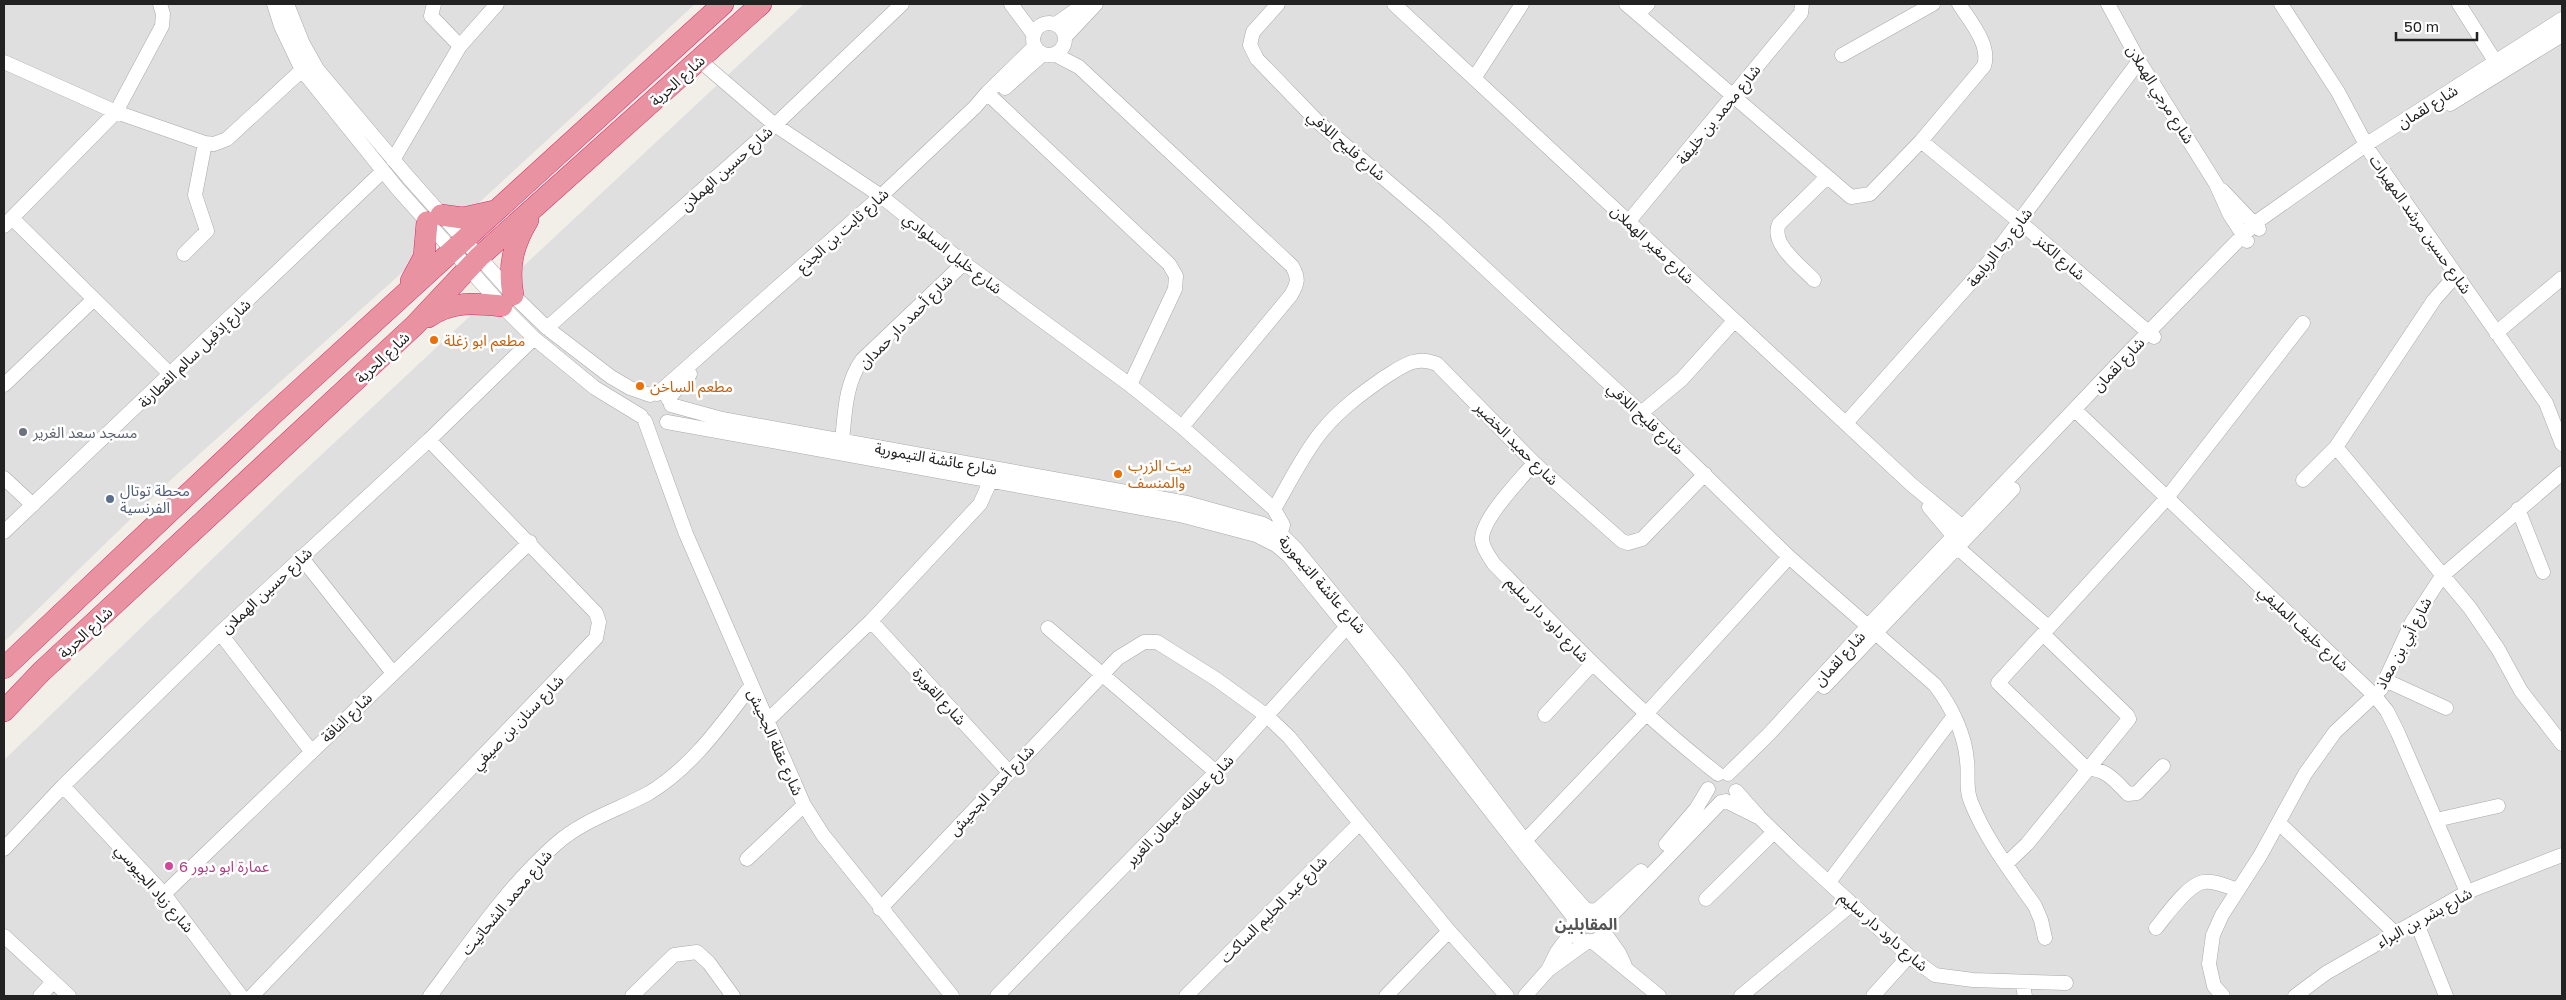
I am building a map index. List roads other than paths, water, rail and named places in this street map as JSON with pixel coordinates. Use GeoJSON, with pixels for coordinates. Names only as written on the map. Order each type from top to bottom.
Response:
{"type":"FeatureCollection","features":[{"type":"Feature","properties":{"kind":"highway","name":"شارع الحرية"},"geometry":{"type":"LineString","coordinates":[[4,668],[101,573],[723,4]]}},
{"type":"Feature","properties":{"kind":"highway","name":"شارع الحرية"},"geometry":{"type":"LineString","coordinates":[[4,711],[41,672],[415,325],[474,263],[761,4]]}},
{"type":"Feature","properties":{"kind":"highway"},"geometry":{"type":"LineString","coordinates":[[415,325],[439,309],[456,304],[507,300],[512,255],[519,234],[536,206]]}},
{"type":"Feature","properties":{"kind":"highway"},"geometry":{"type":"LineString","coordinates":[[404,294],[424,257],[434,218],[475,217],[499,209]]}},
{"type":"Feature","properties":{"kind":"street"},"geometry":{"type":"LineString","coordinates":[[160,4],[163,14],[162,26],[116,112],[8,222],[94,299],[171,375]]}},
{"type":"Feature","properties":{"kind":"street"},"geometry":{"type":"LineString","coordinates":[[274,4],[281,26],[302,70],[382,172],[434,218],[459,245],[507,300],[534,338],[595,388],[643,419],[656,426],[664,424],[672,411],[662,398],[641,404],[643,419]]}},
{"type":"Feature","properties":{"kind":"street"},"geometry":{"type":"LineString","coordinates":[[287,4],[303,44],[317,69],[393,160],[434,218]]}},
{"type":"Feature","properties":{"kind":"street"},"geometry":{"type":"LineString","coordinates":[[434,4],[431,16],[460,46]]}},
{"type":"Feature","properties":{"kind":"street"},"geometry":{"type":"LineString","coordinates":[[393,160],[460,46],[496,4]]}},
{"type":"Feature","properties":{"kind":"street","name":"شارع حسين الهملان"},"geometry":{"type":"LineString","coordinates":[[547,328],[775,125],[902,4]]}},
{"type":"Feature","properties":{"kind":"street"},"geometry":{"type":"LineString","coordinates":[[1041,47],[1040,26],[1050,24],[1084,4]]}},
{"type":"Feature","properties":{"kind":"street"},"geometry":{"type":"LineString","coordinates":[[1041,47],[1059,52],[1065,40],[1096,4]]}},
{"type":"Feature","properties":{"kind":"street","name":"شارع فليح اللافي"},"geometry":{"type":"LineString","coordinates":[[1278,4],[1253,32],[1250,44],[1257,59],[1318,122],[1435,222],[1641,413],[1789,557],[1871,631],[1935,685],[1946,700],[1954,716],[1966,750],[1967,788],[1970,801],[2006,864],[2035,906],[2041,920],[2045,938]]}},
{"type":"Feature","properties":{"kind":"street","name":"شارع مغير الهملان"},"geometry":{"type":"LineString","coordinates":[[1394,4],[1475,76],[1734,320],[1912,484],[2129,717],[2127,723],[2087,769]]}},
{"type":"Feature","properties":{"kind":"street"},"geometry":{"type":"LineString","coordinates":[[1475,76],[1522,4]]}},
{"type":"Feature","properties":{"kind":"street"},"geometry":{"type":"LineString","coordinates":[[1626,4],[1851,197],[1866,196],[1921,141],[1980,74],[1987,59],[1984,46],[1959,4]]}},
{"type":"Feature","properties":{"kind":"street"},"geometry":{"type":"LineString","coordinates":[[1638,14],[1648,4]]}},
{"type":"Feature","properties":{"kind":"street","name":"شارع محمد بن خليفة"},"geometry":{"type":"LineString","coordinates":[[1629,221],[1801,13],[1802,4]]}},
{"type":"Feature","properties":{"kind":"street"},"geometry":{"type":"LineString","coordinates":[[1842,56],[1933,4]]}},
{"type":"Feature","properties":{"kind":"street","name":"شارع مرجي الهملان"},"geometry":{"type":"LineString","coordinates":[[2108,4],[2139,61],[2216,184],[2230,215],[2245,238]]}},
{"type":"Feature","properties":{"kind":"street","name":"شارع حسين مرشد المهيرات"},"geometry":{"type":"LineString","coordinates":[[2281,4],[2338,92],[2368,148],[2546,403],[2562,444]]}},
{"type":"Feature","properties":{"kind":"street"},"geometry":{"type":"LineString","coordinates":[[2459,4],[2495,61]]}},
{"type":"Feature","properties":{"kind":"street"},"geometry":{"type":"LineString","coordinates":[[1015,8],[1060,27],[1079,67]]}},
{"type":"Feature","properties":{"kind":"street"},"geometry":{"type":"LineString","coordinates":[[1015,8],[1041,47],[1079,67],[1292,266],[1297,275],[1298,283],[1291,295],[1182,427]]}},
{"type":"Feature","properties":{"kind":"street","name":"شارع لقمان"},"geometry":{"type":"LineString","coordinates":[[1590,941],[1727,787],[1769,734],[1962,538],[2151,335],[2257,226],[2495,61],[2562,19]]}},
{"type":"Feature","properties":{"kind":"street","name":"شارع لقمان"},"geometry":{"type":"LineString","coordinates":[[2368,148],[2562,35]]}},
{"type":"Feature","properties":{"kind":"street","name":"شارع ثابت بن الجذع"},"geometry":{"type":"LineString","coordinates":[[662,398],[707,351],[881,196],[1041,47]]}},
{"type":"Feature","properties":{"kind":"street","name":"شارع خليل السلوادي"},"geometry":{"type":"LineString","coordinates":[[699,60],[775,125],[881,196],[964,263],[1130,386],[1182,427],[1274,509],[1283,525],[1279,540]]}},
{"type":"Feature","properties":{"kind":"street","name":"شارع رجا الربابعة"},"geometry":{"type":"LineString","coordinates":[[1846,423],[1940,320],[2020,222],[2139,61]]}},
{"type":"Feature","properties":{"kind":"street"},"geometry":{"type":"LineString","coordinates":[[4,62],[116,112],[204,143],[214,144],[227,139],[302,70],[317,69]]}},
{"type":"Feature","properties":{"kind":"street"},"geometry":{"type":"LineString","coordinates":[[990,96],[1169,264],[1176,276],[1175,289],[1130,386]]}},
{"type":"Feature","properties":{"kind":"street","name":"شارع الكنز"},"geometry":{"type":"LineString","coordinates":[[1921,141],[2020,222],[2151,335]]}},
{"type":"Feature","properties":{"kind":"street"},"geometry":{"type":"LineString","coordinates":[[184,254],[207,231],[195,195],[204,143]]}},
{"type":"Feature","properties":{"kind":"street","name":"شارع إذفيل سالم القطارنة"},"geometry":{"type":"LineString","coordinates":[[4,532],[382,172]]}},
{"type":"Feature","properties":{"kind":"street"},"geometry":{"type":"LineString","coordinates":[[1814,280],[1780,244],[1777,230],[1779,224],[1827,177]]}},
{"type":"Feature","properties":{"kind":"street","name":"شارع مرجي الهملان"},"geometry":{"type":"LineString","coordinates":[[2216,184],[2257,226]]}},
{"type":"Feature","properties":{"kind":"street","name":"شارع أحمد دار حمدان"},"geometry":{"type":"LineString","coordinates":[[842,441],[850,383],[854,371],[862,360],[964,263]]}},
{"type":"Feature","properties":{"kind":"street"},"geometry":{"type":"LineString","coordinates":[[2303,480],[2336,447],[2434,300],[2456,275]]}},
{"type":"Feature","properties":{"kind":"street"},"geometry":{"type":"LineString","coordinates":[[2496,333],[2562,278]]}},
{"type":"Feature","properties":{"kind":"street"},"geometry":{"type":"LineString","coordinates":[[4,385],[94,299]]}},
{"type":"Feature","properties":{"kind":"street","name":"شارع عائشة التيمورية"},"geometry":{"type":"LineString","coordinates":[[507,300],[547,328],[610,377],[630,388],[722,420],[1186,503],[1252,520],[1279,540],[1289,556],[1350,622],[1522,844],[1575,924],[1579,937],[1590,941]]}},
{"type":"Feature","properties":{"kind":"street"},"geometry":{"type":"LineString","coordinates":[[1641,413],[1682,379],[1734,320]]}},
{"type":"Feature","properties":{"kind":"street"},"geometry":{"type":"LineString","coordinates":[[2087,769],[1998,683],[2166,499],[2303,323]]}},
{"type":"Feature","properties":{"kind":"street","name":"شارع حسين الهملان"},"geometry":{"type":"LineString","coordinates":[[4,849],[63,786],[220,633],[429,440],[534,338]]}},
{"type":"Feature","properties":{"kind":"street","name":"شارع حميد الخضير"},"geometry":{"type":"LineString","coordinates":[[1274,509],[1320,433],[1358,395],[1411,361],[1421,359],[1437,364],[1534,463],[1622,541],[1628,543],[1642,539],[1705,474]]}},
{"type":"Feature","properties":{"kind":"street","name":"شارع خليف المليفي"},"geometry":{"type":"LineString","coordinates":[[2078,413],[2166,499],[2375,696],[2387,711],[2398,732],[2467,892]]}},
{"type":"Feature","properties":{"kind":"street","name":"شارع عقلة الجحيش"},"geometry":{"type":"LineString","coordinates":[[643,419],[686,534],[804,805],[823,835],[880,909],[952,996]]}},
{"type":"Feature","properties":{"kind":"street","name":"شارع عائشة التيمورية"},"geometry":{"type":"LineString","coordinates":[[664,424],[1180,515],[1279,540]]}},
{"type":"Feature","properties":{"kind":"street","name":"شارع عقلة الجحيش"},"geometry":{"type":"LineString","coordinates":[[657,456],[664,424]]}},
{"type":"Feature","properties":{"kind":"street","name":"شارع سنان بن صيفي"},"geometry":{"type":"LineString","coordinates":[[252,996],[596,638],[599,622],[596,613],[530,542],[429,440]]}},
{"type":"Feature","properties":{"kind":"street"},"geometry":{"type":"LineString","coordinates":[[2336,447],[2470,608],[2498,648],[2521,691],[2562,744]]}},
{"type":"Feature","properties":{"kind":"street","name":"شارع داود دار سليم"},"geometry":{"type":"LineString","coordinates":[[1534,463],[1491,517],[1483,532],[1484,549],[1494,564],[1592,664],[1693,754],[1774,832],[1926,970],[1943,978],[2066,982]]}},
{"type":"Feature","properties":{"kind":"street","name":"شارع أبي بن معاذ"},"geometry":{"type":"LineString","coordinates":[[2222,996],[2214,986],[2210,957],[2213,935],[2305,774],[2326,743],[2348,718],[2375,696],[2387,680],[2412,622],[2442,576],[2562,473]]}},
{"type":"Feature","properties":{"kind":"street"},"geometry":{"type":"LineString","coordinates":[[4,478],[33,504]]}},
{"type":"Feature","properties":{"kind":"street"},"geometry":{"type":"LineString","coordinates":[[767,721],[871,622],[980,504],[990,482]]}},
{"type":"Feature","properties":{"kind":"street"},"geometry":{"type":"LineString","coordinates":[[2518,509],[2543,572]]}},
{"type":"Feature","properties":{"kind":"street","name":"شارع الناقة"},"geometry":{"type":"LineString","coordinates":[[164,894],[530,542]]}},
{"type":"Feature","properties":{"kind":"street"},"geometry":{"type":"LineString","coordinates":[[301,557],[393,673]]}},
{"type":"Feature","properties":{"kind":"street"},"geometry":{"type":"LineString","coordinates":[[1522,844],[1647,714],[1789,557]]}},
{"type":"Feature","properties":{"kind":"street","name":"شارع القويرة"},"geometry":{"type":"LineString","coordinates":[[871,622],[1008,771]]}},
{"type":"Feature","properties":{"kind":"street","name":"شارع عطالله عبطان الغرير"},"geometry":{"type":"LineString","coordinates":[[997,996],[1216,772],[1350,622]]}},
{"type":"Feature","properties":{"kind":"street"},"geometry":{"type":"LineString","coordinates":[[1048,628],[1216,772]]}},
{"type":"Feature","properties":{"kind":"street"},"geometry":{"type":"LineString","coordinates":[[220,633],[311,751]]}},
{"type":"Feature","properties":{"kind":"street"},"geometry":{"type":"LineString","coordinates":[[1102,673],[1130,648],[1144,642],[1157,642],[1216,679],[1267,716],[1289,737],[1449,931],[1507,996]]}},
{"type":"Feature","properties":{"kind":"street"},"geometry":{"type":"LineString","coordinates":[[1545,714],[1592,664]]}},
{"type":"Feature","properties":{"kind":"street","name":"شارع أحمد الجحيش"},"geometry":{"type":"LineString","coordinates":[[880,909],[1102,673]]}},
{"type":"Feature","properties":{"kind":"street"},"geometry":{"type":"LineString","coordinates":[[2387,680],[2446,708]]}},
{"type":"Feature","properties":{"kind":"street","name":"شارع محمد الشحاتيت"},"geometry":{"type":"LineString","coordinates":[[430,996],[493,912],[557,843],[590,821],[650,792],[666,781],[710,740],[751,686]]}},
{"type":"Feature","properties":{"kind":"street"},"geometry":{"type":"LineString","coordinates":[[1828,882],[1954,716]]}},
{"type":"Feature","properties":{"kind":"street","name":"شارع داود دار سليم"},"geometry":{"type":"LineString","coordinates":[[1693,754],[1712,798],[1727,787]]}},
{"type":"Feature","properties":{"kind":"street"},"geometry":{"type":"LineString","coordinates":[[2006,864],[2027,844],[2087,769],[2096,768],[2105,772],[2128,794],[2137,793],[2163,766]]}},
{"type":"Feature","properties":{"kind":"street","name":"شارع زياد الجيوسي"},"geometry":{"type":"LineString","coordinates":[[63,786],[164,894],[241,996]]}},
{"type":"Feature","properties":{"kind":"street"},"geometry":{"type":"LineString","coordinates":[[1548,970],[1575,924],[1643,869],[1696,808],[1708,787],[1727,787]]}},
{"type":"Feature","properties":{"kind":"street"},"geometry":{"type":"LineString","coordinates":[[747,859],[804,805]]}},
{"type":"Feature","properties":{"kind":"street"},"geometry":{"type":"LineString","coordinates":[[2436,820],[2498,806]]}},
{"type":"Feature","properties":{"kind":"street"},"geometry":{"type":"LineString","coordinates":[[2278,822],[2395,933]]}},
{"type":"Feature","properties":{"kind":"street","name":"شارع عبد الحليم الساكت"},"geometry":{"type":"LineString","coordinates":[[1186,996],[1360,823]]}},
{"type":"Feature","properties":{"kind":"street"},"geometry":{"type":"LineString","coordinates":[[1706,899],[1774,832]]}},
{"type":"Feature","properties":{"kind":"street","name":"شارع عائشة التيمورية"},"geometry":{"type":"LineString","coordinates":[[1522,844],[1591,911],[1604,927]]}},
{"type":"Feature","properties":{"kind":"street","name":"شارع بشر بن البراء"},"geometry":{"type":"LineString","coordinates":[[2295,996],[2326,974],[2467,892],[2562,855]]}},
{"type":"Feature","properties":{"kind":"street"},"geometry":{"type":"LineString","coordinates":[[2156,928],[2188,891],[2198,884],[2205,882],[2238,890]]}},
{"type":"Feature","properties":{"kind":"street"},"geometry":{"type":"LineString","coordinates":[[1741,996],[1852,904]]}},
{"type":"Feature","properties":{"kind":"street"},"geometry":{"type":"LineString","coordinates":[[2416,921],[2446,996]]}},
{"type":"Feature","properties":{"kind":"street"},"geometry":{"type":"LineString","coordinates":[[1604,927],[1625,966]]}},
{"type":"Feature","properties":{"kind":"street"},"geometry":{"type":"LineString","coordinates":[[1386,996],[1449,931]]}},
{"type":"Feature","properties":{"kind":"street"},"geometry":{"type":"LineString","coordinates":[[4,936],[69,996]]}},
{"type":"Feature","properties":{"kind":"street"},"geometry":{"type":"LineString","coordinates":[[1525,996],[1548,970],[1590,941],[1610,958],[1625,966],[1659,996]]}},
{"type":"Feature","properties":{"kind":"street"},"geometry":{"type":"LineString","coordinates":[[632,996],[674,955],[697,952],[709,963],[733,996]]}},
{"type":"Feature","properties":{"kind":"street"},"geometry":{"type":"LineString","coordinates":[[1873,996],[1909,956]]}},
{"type":"Feature","properties":{"kind":"street"},"geometry":{"type":"LineString","coordinates":[[40,996],[53,982]]}},
{"type":"Feature","properties":{"kind":"street"},"geometry":{"type":"LineString","coordinates":[[2022,982],[2025,996]]}},
{"type":"Feature","properties":{"kind":"place","name":"مطعم ابو زغلة"},"geometry":{"type":"Point","coordinates":[434,340]}},
{"type":"Feature","properties":{"kind":"place","name":"مطعم الساخن"},"geometry":{"type":"Point","coordinates":[640,386]}},
{"type":"Feature","properties":{"kind":"place","name":"مسجد سعد الغرير"},"geometry":{"type":"Point","coordinates":[23,432]}},
{"type":"Feature","properties":{"kind":"place","name":"بيت الزرب والمنسف"},"geometry":{"type":"Point","coordinates":[1118,474]}},
{"type":"Feature","properties":{"kind":"place","name":"محطة توتال الفرنسية"},"geometry":{"type":"Point","coordinates":[110,499]}},
{"type":"Feature","properties":{"kind":"place","name":"عمارة ابو دبور 6"},"geometry":{"type":"Point","coordinates":[169,866]}},
{"type":"Feature","properties":{"kind":"district","name":"المقابلين"},"geometry":{"type":"Point","coordinates":[1586,924]}}]}
